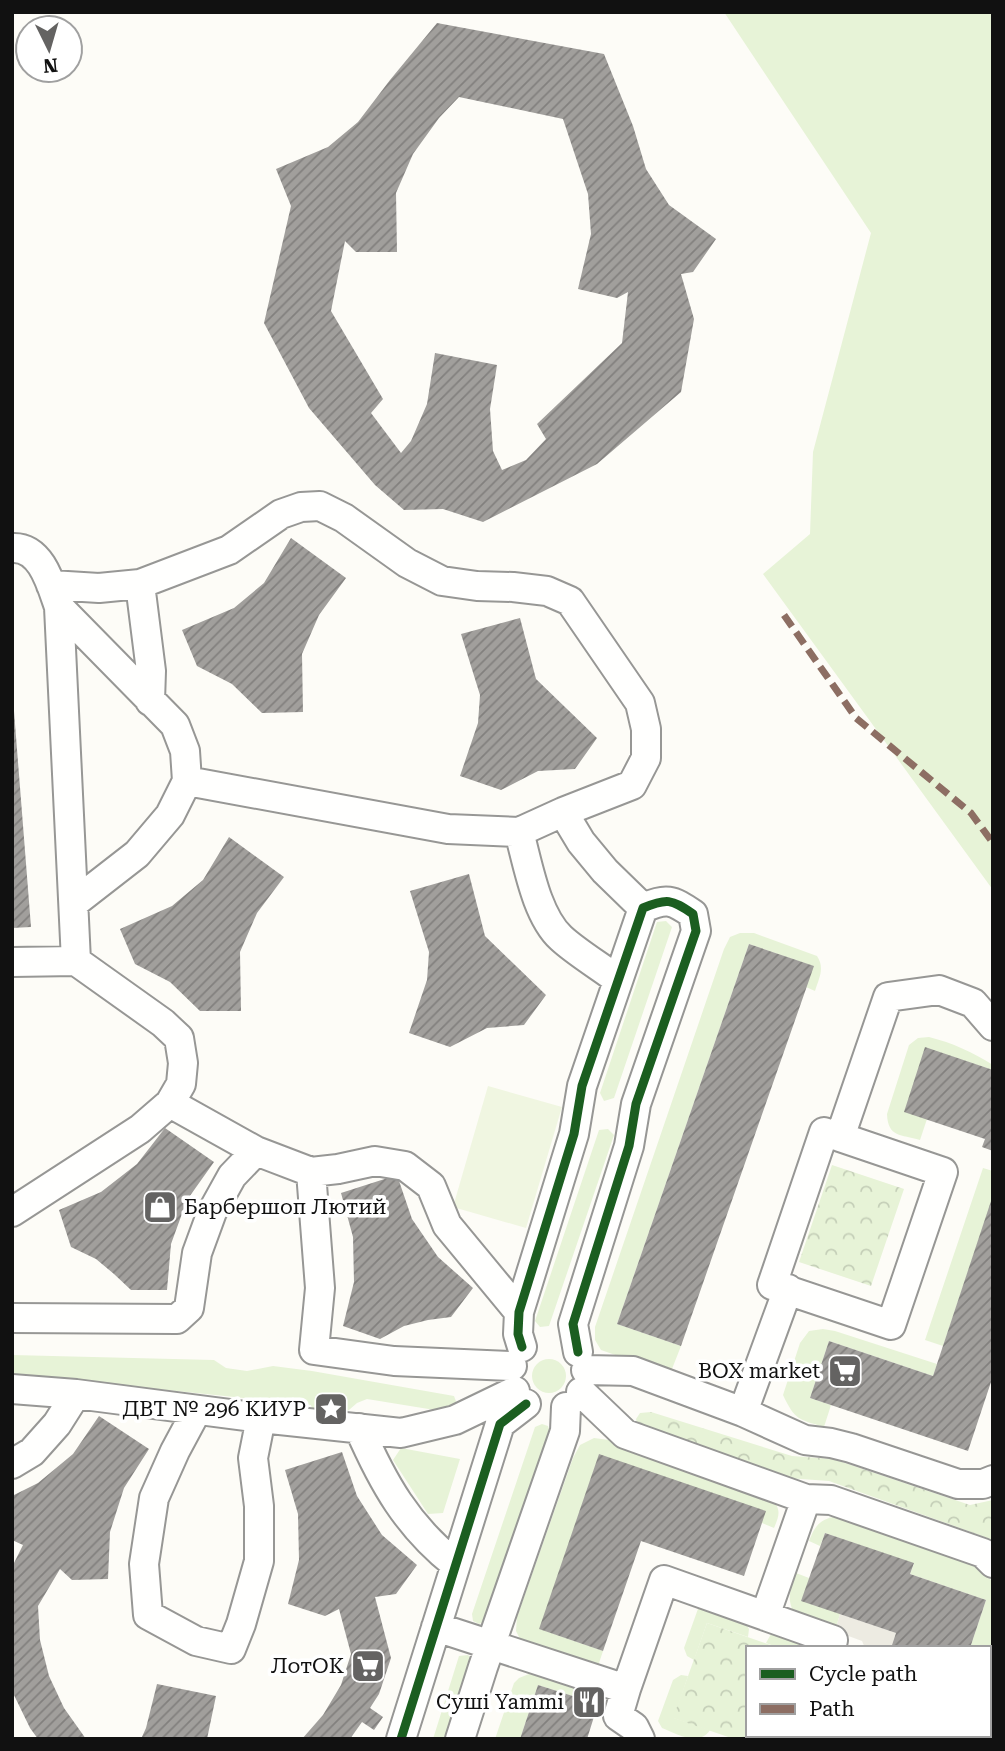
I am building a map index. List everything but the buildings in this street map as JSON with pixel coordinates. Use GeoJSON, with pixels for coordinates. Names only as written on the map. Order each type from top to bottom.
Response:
{"type":"FeatureCollection","features":[{"type":"Feature","properties":{"kind":"street"},"geometry":{"type":"LineString","coordinates":[[55,596],[140,584],[229,550],[281,514],[302,507],[320,506],[344,518],[407,564],[442,581],[547,591],[569,601],[640,703],[646,729],[646,758],[632,785],[519,832],[448,829],[187,780]]}},
{"type":"Feature","properties":{"kind":"street"},"geometry":{"type":"LineString","coordinates":[[12,548],[21,547],[37,557],[55,596],[175,726],[185,751],[187,780],[170,815],[137,854],[74,903]]}},
{"type":"Feature","properties":{"kind":"street"},"geometry":{"type":"LineString","coordinates":[[140,584],[151,671],[150,701]]}},
{"type":"Feature","properties":{"kind":"street"},"geometry":{"type":"LineString","coordinates":[[55,596],[76,961]]}},
{"type":"Feature","properties":{"kind":"street"},"geometry":{"type":"LineString","coordinates":[[563,812],[597,862],[643,908]]}},
{"type":"Feature","properties":{"kind":"street"},"geometry":{"type":"LineString","coordinates":[[519,832],[534,887],[546,918],[560,938],[618,980]]}},
{"type":"Feature","properties":{"kind":"street"},"geometry":{"type":"LineString","coordinates":[[460,1739],[565,1431],[578,1380],[573,1324],[629,1146],[636,1104],[696,931],[693,914],[678,904],[661,900],[643,908],[582,1086],[574,1134],[519,1312],[519,1377],[546,1411],[578,1380],[633,1371],[743,1412],[805,1440],[851,1448],[958,1484],[983,1484],[993,1480]]}},
{"type":"Feature","properties":{"kind":"street"},"geometry":{"type":"LineString","coordinates":[[12,962],[76,961],[163,1023],[179,1038],[183,1063],[181,1084],[170,1103],[139,1129],[12,1212]]}},
{"type":"Feature","properties":{"kind":"street"},"geometry":{"type":"LineString","coordinates":[[839,1137],[888,997],[939,990],[973,1003],[993,1026]]}},
{"type":"Feature","properties":{"kind":"street"},"geometry":{"type":"LineString","coordinates":[[170,1103],[256,1151],[311,1172],[374,1161],[405,1166],[431,1186],[447,1225],[519,1312]]}},
{"type":"Feature","properties":{"kind":"street"},"geometry":{"type":"LineString","coordinates":[[824,1132],[839,1137],[943,1172],[891,1325],[772,1285],[824,1132]]}},
{"type":"Feature","properties":{"kind":"street"},"geometry":{"type":"LineString","coordinates":[[12,1318],[177,1319],[189,1308],[197,1253],[212,1212],[232,1176],[256,1151]]}},
{"type":"Feature","properties":{"kind":"street"},"geometry":{"type":"LineString","coordinates":[[311,1172],[320,1288],[314,1350],[519,1377]]}},
{"type":"Feature","properties":{"kind":"street"},"geometry":{"type":"LineString","coordinates":[[743,1412],[788,1289]]}},
{"type":"Feature","properties":{"kind":"street"},"geometry":{"type":"LineString","coordinates":[[401,1739],[500,1424],[519,1377],[540,1338],[561,1339],[578,1380],[625,1434],[806,1499],[831,1500],[983,1553],[993,1563]]}},
{"type":"Feature","properties":{"kind":"street"},"geometry":{"type":"LineString","coordinates":[[12,1389],[401,1433],[455,1420],[519,1377]]}},
{"type":"Feature","properties":{"kind":"street"},"geometry":{"type":"LineString","coordinates":[[12,1464],[32,1452],[57,1424],[76,1395]]}},
{"type":"Feature","properties":{"kind":"street"},"geometry":{"type":"LineString","coordinates":[[197,1410],[154,1499],[144,1564],[148,1615],[195,1641],[231,1649],[241,1625],[259,1561],[258,1506],[253,1458],[261,1418]]}},
{"type":"Feature","properties":{"kind":"street"},"geometry":{"type":"LineString","coordinates":[[359,1428],[376,1467],[397,1502],[435,1548],[455,1564]]}},
{"type":"Feature","properties":{"kind":"street"},"geometry":{"type":"LineString","coordinates":[[765,1616],[806,1499]]}},
{"type":"Feature","properties":{"kind":"street"},"geometry":{"type":"LineString","coordinates":[[640,1739],[634,1727],[618,1716],[664,1580],[833,1640],[832,1646]]}},
{"type":"Feature","properties":{"kind":"street"},"geometry":{"type":"LineString","coordinates":[[436,1628],[626,1689]]}},
{"type":"Feature","properties":{"kind":"green space"},"geometry":{"type":"Polygon","coordinates":[[[724,12],[993,12],[993,890],[763,574],[810,534],[813,452],[871,233],[724,12]]]}},
{"type":"Feature","properties":{"kind":"green space"},"geometry":{"type":"Polygon","coordinates":[[[666,921],[672,927],[614,1098],[604,1101],[600,1093],[657,922],[666,921]]]}},
{"type":"Feature","properties":{"kind":"green space"},"geometry":{"type":"Polygon","coordinates":[[[740,933],[754,933],[817,956],[821,965],[820,973],[815,991],[806,987],[813,966],[749,944],[617,1324],[681,1346],[670,1374],[601,1350],[595,1340],[595,1327],[724,949],[730,937],[740,933]]]}},
{"type":"Feature","properties":{"kind":"green space"},"geometry":{"type":"Polygon","coordinates":[[[929,1037],[970,1052],[993,1065],[993,1070],[925,1048],[927,1119],[920,1140],[893,1131],[887,1114],[909,1045],[918,1038],[929,1037]]]}},
{"type":"Feature","properties":{"kind":"green space"},"geometry":{"type":"Polygon","coordinates":[[[488,1086],[562,1107],[526,1228],[453,1207],[488,1086]]]}},
{"type":"Feature","properties":{"kind":"green space"},"geometry":{"type":"Polygon","coordinates":[[[608,1129],[614,1135],[549,1326],[540,1327],[535,1321],[599,1130],[608,1129]]]}},
{"type":"Feature","properties":{"kind":"green space"},"geometry":{"type":"Polygon","coordinates":[[[832,1165],[904,1189],[871,1286],[799,1262],[832,1165]]]}},
{"type":"Feature","properties":{"kind":"green space"},"geometry":{"type":"Polygon","coordinates":[[[983,1168],[993,1171],[993,1197],[943,1346],[925,1340],[983,1168]]]}},
{"type":"Feature","properties":{"kind":"green space"},"geometry":{"type":"Polygon","coordinates":[[[823,1329],[937,1364],[933,1376],[829,1341],[810,1398],[831,1405],[824,1427],[803,1420],[794,1414],[783,1395],[800,1343],[809,1331],[823,1329]]]}},
{"type":"Feature","properties":{"kind":"green space"},"geometry":{"type":"Polygon","coordinates":[[[12,1355],[214,1360],[226,1368],[247,1371],[273,1366],[454,1396],[457,1404],[447,1412],[367,1399],[357,1403],[342,1416],[314,1416],[311,1405],[12,1374],[12,1355]]]}},
{"type":"Feature","properties":{"kind":"green space"},"geometry":{"type":"Polygon","coordinates":[[[549,1359],[561,1364],[566,1376],[561,1388],[549,1393],[537,1388],[532,1376],[537,1364],[549,1359]]]}},
{"type":"Feature","properties":{"kind":"green space"},"geometry":{"type":"Polygon","coordinates":[[[651,1412],[792,1456],[833,1459],[970,1505],[993,1500],[993,1540],[829,1481],[787,1478],[638,1427],[636,1419],[640,1413],[651,1412]]]}},
{"type":"Feature","properties":{"kind":"green space"},"geometry":{"type":"Polygon","coordinates":[[[542,1424],[548,1426],[550,1432],[486,1621],[479,1624],[473,1621],[472,1614],[535,1427],[542,1424]]]}},
{"type":"Feature","properties":{"kind":"green space"},"geometry":{"type":"Polygon","coordinates":[[[594,1438],[633,1447],[770,1495],[778,1508],[774,1528],[599,1455],[540,1629],[603,1651],[597,1669],[522,1643],[516,1631],[517,1617],[573,1458],[580,1445],[594,1438]]]}},
{"type":"Feature","properties":{"kind":"green space"},"geometry":{"type":"Polygon","coordinates":[[[401,1448],[460,1459],[443,1513],[428,1514],[393,1460],[401,1448]]]}},
{"type":"Feature","properties":{"kind":"green space"},"geometry":{"type":"Polygon","coordinates":[[[836,1516],[975,1566],[993,1584],[991,1651],[991,1646],[971,1646],[986,1600],[910,1574],[914,1564],[825,1533],[820,1546],[809,1541],[818,1524],[836,1516]]]}},
{"type":"Feature","properties":{"kind":"green space"},"geometry":{"type":"Polygon","coordinates":[[[796,1573],[809,1578],[840,1614],[835,1631],[795,1616],[790,1594],[796,1573]]]}},
{"type":"Feature","properties":{"kind":"green space"},"geometry":{"type":"Polygon","coordinates":[[[699,1606],[744,1621],[749,1629],[748,1637],[707,1623],[694,1660],[687,1656],[684,1648],[699,1606]]]}},
{"type":"Feature","properties":{"kind":"green space"},"geometry":{"type":"Polygon","coordinates":[[[707,1623],[773,1646],[746,1646],[746,1737],[774,1739],[734,1739],[673,1718],[707,1623]]]}},
{"type":"Feature","properties":{"kind":"green space"},"geometry":{"type":"Polygon","coordinates":[[[771,1634],[781,1634],[814,1646],[774,1646],[766,1643],[771,1634]]]}},
{"type":"Feature","properties":{"kind":"green space"},"geometry":{"type":"Polygon","coordinates":[[[468,1655],[474,1661],[449,1739],[433,1739],[459,1656],[468,1655]]]}},
{"type":"Feature","properties":{"kind":"green space"},"geometry":{"type":"Polygon","coordinates":[[[529,1674],[541,1675],[602,1695],[598,1704],[538,1685],[520,1739],[495,1739],[514,1683],[529,1674]]]}},
{"type":"Feature","properties":{"kind":"green space"},"geometry":{"type":"Polygon","coordinates":[[[681,1675],[688,1676],[674,1718],[710,1730],[700,1738],[688,1738],[674,1733],[662,1728],[658,1721],[673,1680],[681,1675]]]}},
{"type":"Feature","properties":{"kind":"shaded area"},"geometry":{"type":"Polygon","coordinates":[[[840,1614],[896,1633],[892,1646],[864,1646],[862,1641],[835,1631],[840,1614]]]}},
{"type":"Feature","properties":{"kind":"marked path"},"geometry":{"type":"LineString","coordinates":[[784,615],[856,718],[971,813],[993,843]]}},
{"type":"Feature","properties":{"kind":"cycle path"},"geometry":{"type":"LineString","coordinates":[[522,1347],[518,1334],[519,1312],[574,1134],[582,1086],[643,908],[669,902],[693,914],[696,931],[636,1104],[629,1146],[573,1324],[578,1352]]}},
{"type":"Feature","properties":{"kind":"cycle path"},"geometry":{"type":"LineString","coordinates":[[401,1739],[500,1424],[526,1404]]}},
{"type":"Feature","properties":{"kind":"place","name":"Барбершоп Лютий"},"geometry":{"type":"Point","coordinates":[160,1207]}},
{"type":"Feature","properties":{"kind":"place","name":"BOX market"},"geometry":{"type":"Point","coordinates":[845,1371]}},
{"type":"Feature","properties":{"kind":"place","name":"ДВТ № 296 КИУР"},"geometry":{"type":"Point","coordinates":[331,1409]}},
{"type":"Feature","properties":{"kind":"place","name":"ЛотОК"},"geometry":{"type":"Point","coordinates":[368,1666]}},
{"type":"Feature","properties":{"kind":"place","name":"Суші Yammi"},"geometry":{"type":"Point","coordinates":[589,1702]}}]}
